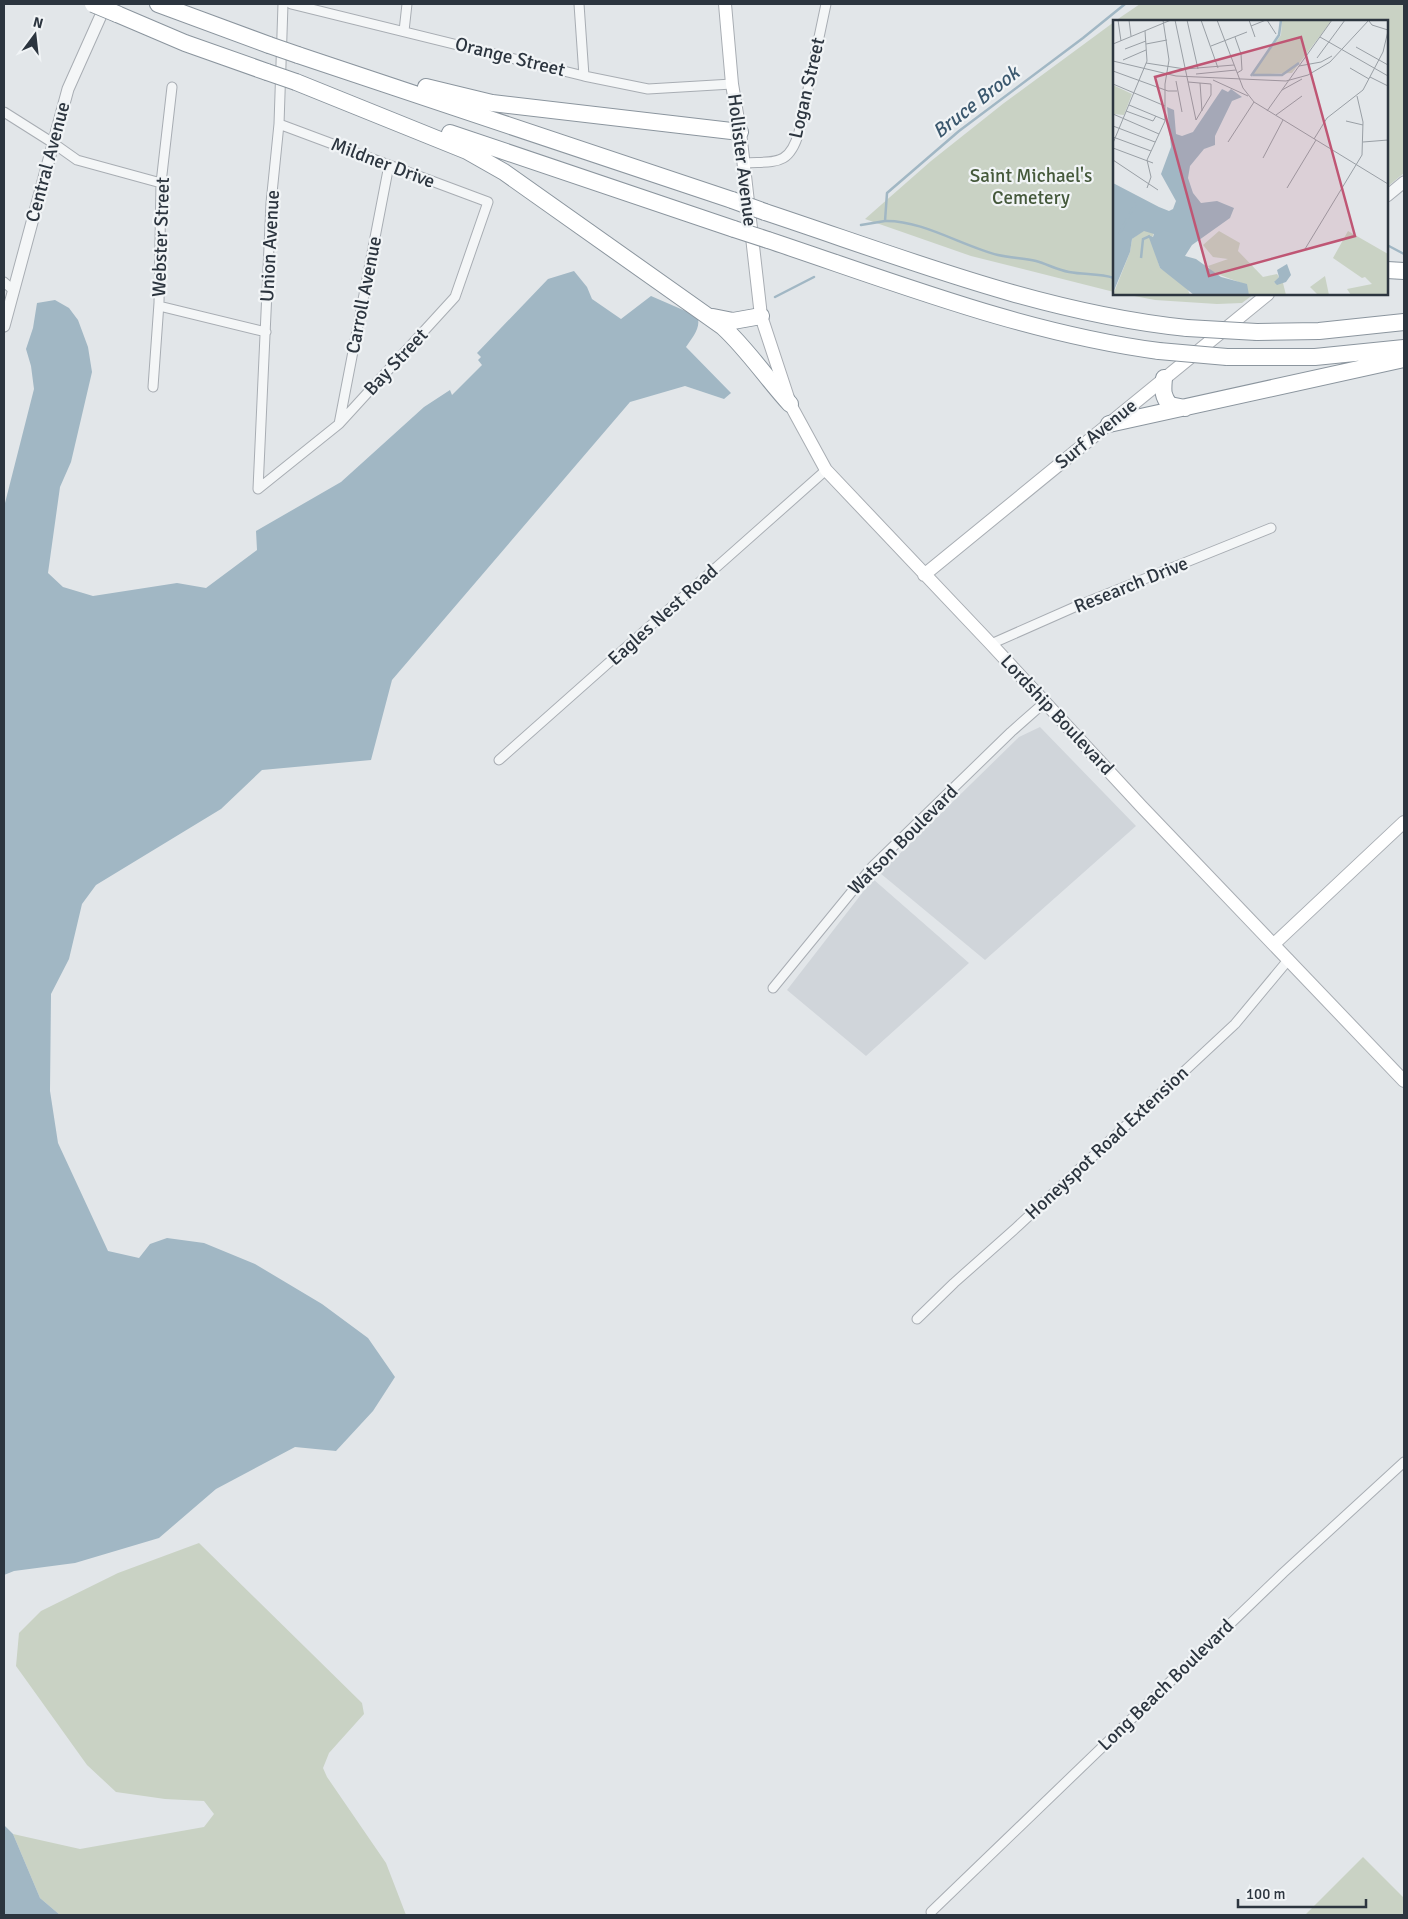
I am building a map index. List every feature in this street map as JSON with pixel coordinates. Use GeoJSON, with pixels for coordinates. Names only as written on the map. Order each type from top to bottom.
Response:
{"type":"FeatureCollection","features":[{"type":"Feature","properties":{"kind":"highway"},"geometry":{"type":"LineString","coordinates":[[93,4],[111,9],[185,43],[296,82],[1016,322],[1082,338],[1159,351],[1227,357],[1315,357],[1404,348]]}},
{"type":"Feature","properties":{"kind":"highway"},"geometry":{"type":"LineString","coordinates":[[158,4],[298,55],[1021,297],[1114,318],[1187,328],[1257,332],[1319,331],[1404,322]]}},
{"type":"Feature","properties":{"kind":"highway"},"geometry":{"type":"LineString","coordinates":[[298,55],[372,70],[485,102],[624,120],[740,132]]}},
{"type":"Feature","properties":{"kind":"highway"},"geometry":{"type":"LineString","coordinates":[[296,82],[453,145],[492,164],[723,327],[745,348],[765,376],[790,404]]}},
{"type":"Feature","properties":{"kind":"highway"},"geometry":{"type":"LineString","coordinates":[[1388,270],[1404,270]]}},
{"type":"Feature","properties":{"kind":"highway"},"geometry":{"type":"LineString","coordinates":[[706,314],[727,321],[761,316]]}},
{"type":"Feature","properties":{"kind":"highway"},"geometry":{"type":"LineString","coordinates":[[1109,424],[1404,359]]}},
{"type":"Feature","properties":{"kind":"highway"},"geometry":{"type":"LineString","coordinates":[[1164,378],[1162,391],[1165,400],[1170,406],[1186,408]]}},
{"type":"Feature","properties":{"kind":"main road","name":"Hollister Avenue"},"geometry":{"type":"LineString","coordinates":[[725,4],[732,84],[744,163],[761,316]]}},
{"type":"Feature","properties":{"kind":"main road","name":"Surf Avenue"},"geometry":{"type":"LineString","coordinates":[[924,575],[1267,295]]}},
{"type":"Feature","properties":{"kind":"main road","name":"Lordship Boulevard"},"geometry":{"type":"LineString","coordinates":[[761,316],[790,404],[826,470],[991,644],[1147,813],[1404,1081]]}},
{"type":"Feature","properties":{"kind":"main road"},"geometry":{"type":"LineString","coordinates":[[1274,944],[1404,822]]}},
{"type":"Feature","properties":{"kind":"street","name":"Union Avenue"},"geometry":{"type":"LineString","coordinates":[[258,489],[271,203],[279,124],[283,4]]}},
{"type":"Feature","properties":{"kind":"street","name":"Orange Street"},"geometry":{"type":"LineString","coordinates":[[291,4],[584,76],[648,89],[732,84]]}},
{"type":"Feature","properties":{"kind":"street"},"geometry":{"type":"LineString","coordinates":[[404,31],[407,4]]}},
{"type":"Feature","properties":{"kind":"street"},"geometry":{"type":"LineString","coordinates":[[580,4],[584,76]]}},
{"type":"Feature","properties":{"kind":"street","name":"Logan Street"},"geometry":{"type":"LineString","coordinates":[[744,163],[778,160],[790,155],[799,132],[826,4]]}},
{"type":"Feature","properties":{"kind":"street","name":"Central Avenue"},"geometry":{"type":"LineString","coordinates":[[4,326],[68,89],[111,9]]}},
{"type":"Feature","properties":{"kind":"street","name":"Webster Street"},"geometry":{"type":"LineString","coordinates":[[153,387],[159,306],[161,183],[172,88]]}},
{"type":"Feature","properties":{"kind":"street"},"geometry":{"type":"LineString","coordinates":[[4,112],[77,160],[161,183]]}},
{"type":"Feature","properties":{"kind":"street","name":"Mildner Drive"},"geometry":{"type":"LineString","coordinates":[[279,124],[488,202]]}},
{"type":"Feature","properties":{"kind":"street","name":"Carroll Avenue"},"geometry":{"type":"LineString","coordinates":[[339,424],[389,165]]}},
{"type":"Feature","properties":{"kind":"street"},"geometry":{"type":"LineString","coordinates":[[1388,195],[1404,182]]}},
{"type":"Feature","properties":{"kind":"street","name":"Bay Street"},"geometry":{"type":"LineString","coordinates":[[258,489],[339,424],[455,297],[488,202]]}},
{"type":"Feature","properties":{"kind":"street"},"geometry":{"type":"LineString","coordinates":[[4,282],[13,290]]}},
{"type":"Feature","properties":{"kind":"street"},"geometry":{"type":"LineString","coordinates":[[159,306],[266,332]]}},
{"type":"Feature","properties":{"kind":"street","name":"Eagles Nest Road"},"geometry":{"type":"LineString","coordinates":[[499,760],[826,470]]}},
{"type":"Feature","properties":{"kind":"street","name":"Research Drive"},"geometry":{"type":"LineString","coordinates":[[991,644],[1077,606],[1271,528]]}},
{"type":"Feature","properties":{"kind":"street","name":"Watson Boulevard"},"geometry":{"type":"LineString","coordinates":[[773,988],[872,867],[1045,702]]}},
{"type":"Feature","properties":{"kind":"street","name":"Honeyspot Road Extension"},"geometry":{"type":"LineString","coordinates":[[917,1319],[954,1282],[1017,1227],[1235,1024],[1289,960]]}},
{"type":"Feature","properties":{"kind":"street","name":"Long Beach Boulevard"},"geometry":{"type":"LineString","coordinates":[[931,1912],[1283,1572],[1404,1462]]}},
{"type":"Feature","properties":{"kind":"shaded area"},"geometry":{"type":"Polygon","coordinates":[[[1040,727],[1136,826],[985,960],[880,873],[1019,737],[1040,727]]]}},
{"type":"Feature","properties":{"kind":"shaded area"},"geometry":{"type":"Polygon","coordinates":[[[873,879],[969,963],[866,1056],[787,990],[873,879]]]}},
{"type":"Feature","properties":{"kind":"green space"},"geometry":{"type":"Polygon","coordinates":[[[1140,4],[1404,4],[1404,173],[1388,186],[1388,20],[1116,20],[1140,4]]]}},
{"type":"Feature","properties":{"kind":"green space","name":"Saint Michael's Cemetery"},"geometry":{"type":"Polygon","coordinates":[[[1113,23],[1113,292],[971,256],[865,219],[931,161],[1004,103],[1113,23]]]}},
{"type":"Feature","properties":{"kind":"green space"},"geometry":{"type":"Polygon","coordinates":[[[1129,295],[1253,295],[1242,303],[1217,304],[1155,300],[1129,295]]]}},
{"type":"Feature","properties":{"kind":"green space"},"geometry":{"type":"Polygon","coordinates":[[[199,1543],[362,1703],[364,1714],[329,1753],[323,1768],[327,1777],[386,1863],[406,1915],[60,1915],[40,1898],[13,1834],[80,1849],[204,1827],[214,1814],[204,1801],[165,1799],[116,1792],[87,1765],[16,1666],[19,1633],[41,1611],[118,1573],[199,1543]]]}},
{"type":"Feature","properties":{"kind":"green space"},"geometry":{"type":"Polygon","coordinates":[[[1363,1857],[1404,1898],[1404,1915],[1305,1915],[1363,1857]]]}},
{"type":"Feature","properties":{"kind":"water"},"geometry":{"type":"Polygon","coordinates":[[[574,271],[587,287],[592,299],[621,319],[651,296],[697,316],[697,328],[686,347],[731,393],[724,399],[685,386],[630,402],[392,680],[371,760],[262,770],[221,809],[96,885],[82,904],[69,959],[51,994],[50,1091],[58,1143],[108,1251],[139,1258],[150,1244],[167,1238],[204,1243],[255,1264],[322,1304],[368,1338],[395,1377],[373,1411],[336,1451],[295,1447],[216,1489],[159,1538],[75,1563],[14,1571],[4,1575],[4,507],[34,389],[31,366],[26,349],[33,328],[37,303],[55,300],[69,308],[78,320],[88,347],[92,372],[71,462],[60,487],[48,573],[63,587],[93,596],[177,583],[206,588],[257,550],[256,531],[341,482],[424,407],[450,390],[452,395],[482,365],[478,360],[481,357],[477,353],[548,279],[574,271]]]}},
{"type":"Feature","properties":{"kind":"water"},"geometry":{"type":"Polygon","coordinates":[[[4,1825],[13,1834],[40,1898],[60,1915],[4,1915],[4,1825]]]}},
{"type":"Feature","properties":{"kind":"waterway","name":"Bruce Brook"},"geometry":{"type":"LineString","coordinates":[[861,225],[885,221],[887,193],[959,131],[1125,4]]}},
{"type":"Feature","properties":{"kind":"waterway"},"geometry":{"type":"LineString","coordinates":[[885,221],[899,222],[928,229],[998,255],[1036,261],[1069,272],[1113,278]]}},
{"type":"Feature","properties":{"kind":"waterway"},"geometry":{"type":"LineString","coordinates":[[1388,246],[1404,254]]}},
{"type":"Feature","properties":{"kind":"waterway","name":"Bruce Brook"},"geometry":{"type":"LineString","coordinates":[[775,297],[814,277]]}}]}
